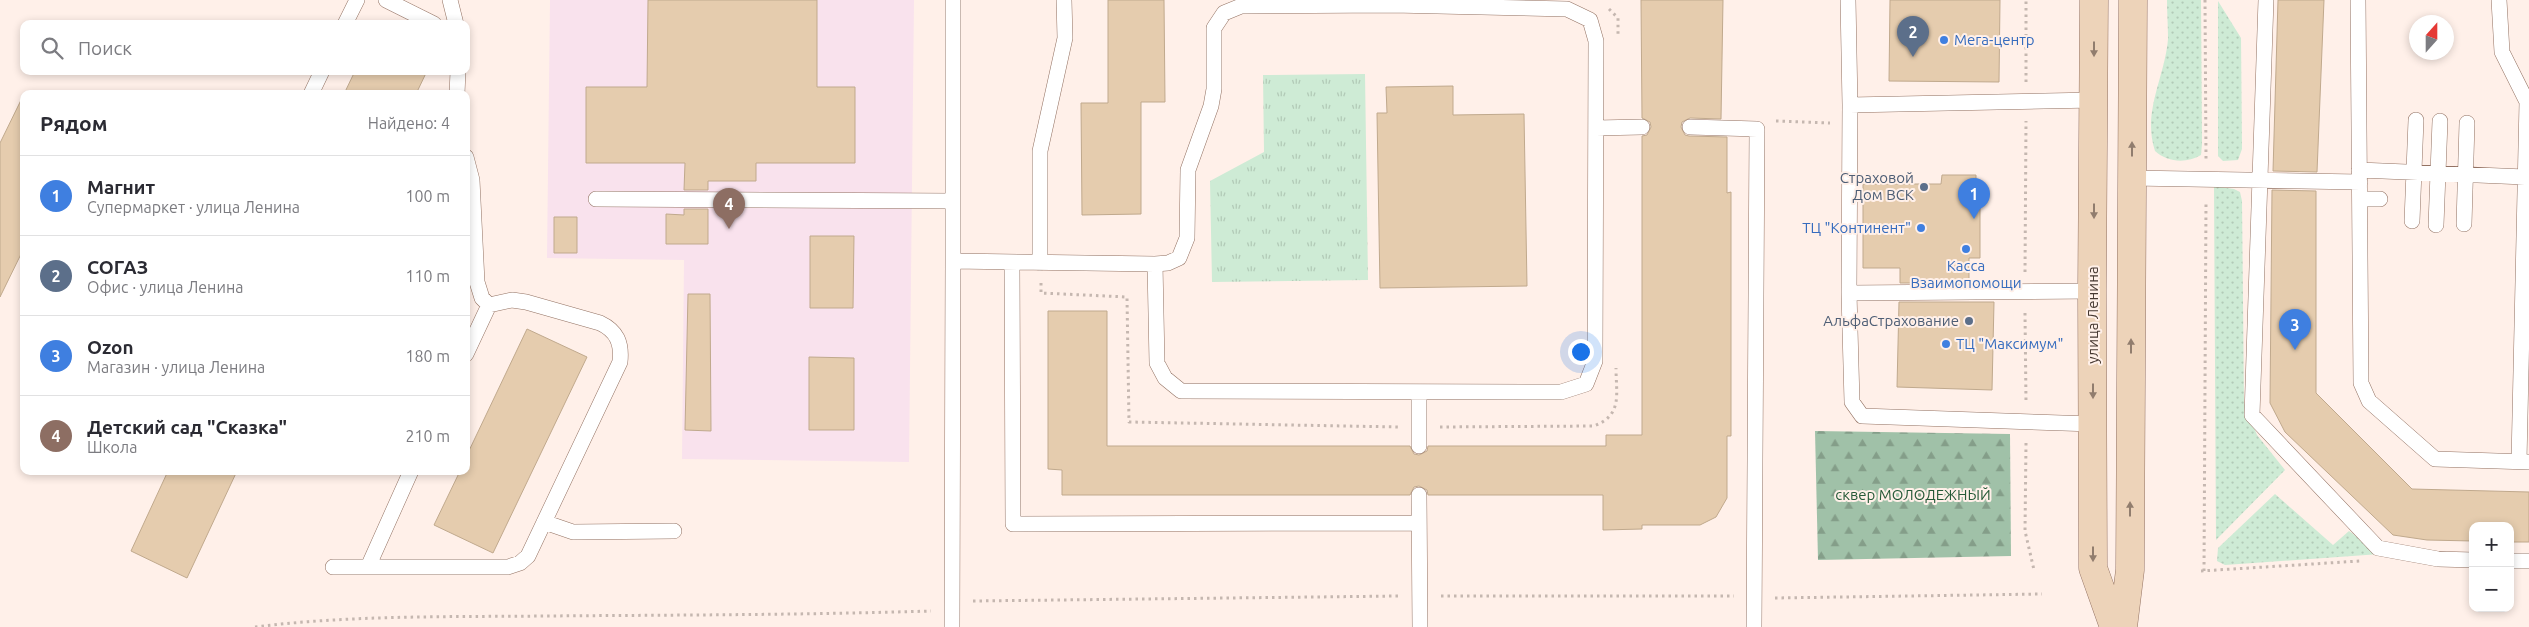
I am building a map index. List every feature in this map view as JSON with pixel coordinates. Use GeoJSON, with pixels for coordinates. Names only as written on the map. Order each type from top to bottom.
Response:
{"type":"FeatureCollection","features":[{"type":"Feature","properties":{"kind":"main road","name":"улица Ленина"},"geometry":{"type":"LineString","coordinates":[[2094,0],[2093,568],[2114,627]]}},
{"type":"Feature","properties":{"kind":"main road"},"geometry":{"type":"LineString","coordinates":[[2123,627],[2130,570],[2133,0]]}},
{"type":"Feature","properties":{"kind":"lane"},"geometry":{"type":"LineString","coordinates":[[347,20],[356,0]]}},
{"type":"Feature","properties":{"kind":"lane"},"geometry":{"type":"LineString","coordinates":[[386,0],[426,20]]}},
{"type":"Feature","properties":{"kind":"lane"},"geometry":{"type":"LineString","coordinates":[[450,0],[455,20]]}},
{"type":"Feature","properties":{"kind":"lane"},"geometry":{"type":"LineString","coordinates":[[952,627],[953,0]]}},
{"type":"Feature","properties":{"kind":"lane"},"geometry":{"type":"LineString","coordinates":[[1040,263],[1040,151],[1065,38],[1064,0]]}},
{"type":"Feature","properties":{"kind":"lane"},"geometry":{"type":"LineString","coordinates":[[1848,0],[1850,105],[1849,294],[1852,402],[1862,416],[2093,424]]}},
{"type":"Feature","properties":{"kind":"lane"},"geometry":{"type":"LineString","coordinates":[[2266,0],[2252,414],[2378,548],[2438,559],[2469,560]]}},
{"type":"Feature","properties":{"kind":"lane"},"geometry":{"type":"LineString","coordinates":[[2358,0],[2361,384],[2369,401],[2436,459],[2524,461],[2527,102],[2502,52],[2499,0]]}},
{"type":"Feature","properties":{"kind":"lane"},"geometry":{"type":"LineString","coordinates":[[953,261],[1156,264],[1168,263],[1179,258],[1187,238],[1188,170],[1211,106],[1214,89],[1214,28],[1224,13],[1241,6],[1393,2],[1567,9],[1590,20],[1596,41],[1595,361],[1586,384],[1561,392],[1181,391],[1165,378],[1157,363],[1156,264]]}},
{"type":"Feature","properties":{"kind":"lane"},"geometry":{"type":"LineString","coordinates":[[313,90],[320,75]]}},
{"type":"Feature","properties":{"kind":"lane"},"geometry":{"type":"LineString","coordinates":[[1850,105],[2095,100]]}},
{"type":"Feature","properties":{"kind":"lane"},"geometry":{"type":"LineString","coordinates":[[2412,221],[2416,120]]}},
{"type":"Feature","properties":{"kind":"lane"},"geometry":{"type":"LineString","coordinates":[[2436,225],[2440,122]]}},
{"type":"Feature","properties":{"kind":"lane"},"geometry":{"type":"LineString","coordinates":[[2464,224],[2467,124]]}},
{"type":"Feature","properties":{"kind":"lane"},"geometry":{"type":"LineString","coordinates":[[1596,128],[1642,127]]}},
{"type":"Feature","properties":{"kind":"lane"},"geometry":{"type":"LineString","coordinates":[[1690,127],[1757,129],[1754,627]]}},
{"type":"Feature","properties":{"kind":"lane"},"geometry":{"type":"LineString","coordinates":[[470,172],[472,180],[476,282],[482,298],[489,305]]}},
{"type":"Feature","properties":{"kind":"lane"},"geometry":{"type":"LineString","coordinates":[[2132,178],[2261,180],[2414,172],[2525,177]]}},
{"type":"Feature","properties":{"kind":"lane"},"geometry":{"type":"LineString","coordinates":[[596,199],[953,201]]}},
{"type":"Feature","properties":{"kind":"lane"},"geometry":{"type":"LineString","coordinates":[[2360,199],[2380,199]]}},
{"type":"Feature","properties":{"kind":"lane"},"geometry":{"type":"LineString","coordinates":[[1012,262],[1012,524],[1419,523]]}},
{"type":"Feature","properties":{"kind":"lane"},"geometry":{"type":"LineString","coordinates":[[1849,294],[2092,291]]}},
{"type":"Feature","properties":{"kind":"lane"},"geometry":{"type":"LineString","coordinates":[[333,567],[508,567],[528,556],[620,362],[621,350],[618,337],[610,328],[600,323],[526,302],[512,300],[489,305]]}},
{"type":"Feature","properties":{"kind":"lane"},"geometry":{"type":"LineString","coordinates":[[470,345],[489,305]]}},
{"type":"Feature","properties":{"kind":"lane"},"geometry":{"type":"LineString","coordinates":[[1419,392],[1419,446]]}},
{"type":"Feature","properties":{"kind":"lane"},"geometry":{"type":"LineString","coordinates":[[368,567],[409,475]]}},
{"type":"Feature","properties":{"kind":"lane"},"geometry":{"type":"LineString","coordinates":[[1419,495],[1420,627]]}},
{"type":"Feature","properties":{"kind":"lane"},"geometry":{"type":"LineString","coordinates":[[544,522],[573,532],[674,531]]}},
{"type":"Feature","properties":{"kind":"lane"},"geometry":{"type":"LineString","coordinates":[[2514,560],[2529,561]]}},
{"type":"Feature","properties":{"kind":"path"},"geometry":{"type":"LineString","coordinates":[[2206,0],[2203,571],[2367,561]]}},
{"type":"Feature","properties":{"kind":"path"},"geometry":{"type":"LineString","coordinates":[[255,627],[383,617],[811,614],[935,611],[973,601],[1722,594],[1754,599],[2042,594]]}},
{"type":"Feature","properties":{"kind":"shaded area"},"geometry":{"type":"Polygon","coordinates":[[[550,0],[914,0],[909,462],[682,459],[684,260],[547,258],[550,0]]]}},
{"type":"Feature","properties":{"kind":"green space"},"geometry":{"type":"Polygon","coordinates":[[[2167,0],[2201,0],[2201,155],[2183,161],[2165,158],[2160,155],[2155,151],[2152,137],[2151,122],[2153,108],[2168,39],[2167,0]]]}},
{"type":"Feature","properties":{"kind":"green space"},"geometry":{"type":"Polygon","coordinates":[[[2218,1],[2241,38],[2242,149],[2238,160],[2223,161],[2218,156],[2218,1]]]}},
{"type":"Feature","properties":{"kind":"green space"},"geometry":{"type":"Polygon","coordinates":[[[1365,74],[1368,280],[1212,282],[1210,181],[1264,152],[1263,75],[1365,74]]]}},
{"type":"Feature","properties":{"kind":"green space"},"geometry":{"type":"Polygon","coordinates":[[[2214,186],[2234,189],[2240,192],[2242,201],[2244,403],[2257,435],[2285,470],[2216,540],[2214,186]]]}},
{"type":"Feature","properties":{"kind":"green space","name":"сквер МОЛОДЕЖНЫЙ"},"geometry":{"type":"Polygon","coordinates":[[[1815,431],[2010,434],[2011,556],[1818,560],[1815,431]]]}},
{"type":"Feature","properties":{"kind":"green space"},"geometry":{"type":"Polygon","coordinates":[[[2275,494],[2333,545],[2349,531],[2380,554],[2225,565],[2217,561],[2218,548],[2275,494]]]}},
{"type":"Feature","properties":{"kind":"building"},"geometry":{"type":"Polygon","coordinates":[[[648,0],[817,0],[817,87],[855,87],[855,163],[756,163],[756,181],[708,181],[708,190],[684,190],[685,163],[586,163],[586,87],[647,87],[648,0]]]}},
{"type":"Feature","properties":{"kind":"building"},"geometry":{"type":"Polygon","coordinates":[[[1108,0],[1164,0],[1165,102],[1141,102],[1141,214],[1082,215],[1081,103],[1108,103],[1108,0]]]}},
{"type":"Feature","properties":{"kind":"building"},"geometry":{"type":"Polygon","coordinates":[[[1641,0],[1723,0],[1721,119],[1690,118],[1682,122],[1681,127],[1685,135],[1689,136],[1727,137],[1727,193],[1731,192],[1731,436],[1727,436],[1727,498],[1716,517],[1700,525],[1642,525],[1642,529],[1603,530],[1603,495],[1428,495],[1427,490],[1419,486],[1414,487],[1410,495],[1062,495],[1062,470],[1048,469],[1048,311],[1107,311],[1107,446],[1410,446],[1414,454],[1419,455],[1427,451],[1428,446],[1606,446],[1606,435],[1642,435],[1642,136],[1647,135],[1651,127],[1650,122],[1642,118],[1641,0]]]}},
{"type":"Feature","properties":{"kind":"building","name":"Мега-центр"},"geometry":{"type":"Polygon","coordinates":[[[1890,0],[2000,0],[1999,82],[1889,81],[1890,0]]]}},
{"type":"Feature","properties":{"kind":"building"},"geometry":{"type":"Polygon","coordinates":[[[2278,0],[2324,0],[2317,172],[2273,171],[2278,0]]]}},
{"type":"Feature","properties":{"kind":"building"},"geometry":{"type":"Polygon","coordinates":[[[353,75],[425,75],[418,90],[346,90],[353,75]]]}},
{"type":"Feature","properties":{"kind":"building"},"geometry":{"type":"Polygon","coordinates":[[[1453,86],[1453,115],[1524,114],[1527,286],[1380,288],[1377,113],[1387,113],[1386,87],[1453,86]]]}},
{"type":"Feature","properties":{"kind":"building"},"geometry":{"type":"Polygon","coordinates":[[[20,102],[20,256],[0,297],[0,143],[20,102]]]}},
{"type":"Feature","properties":{"kind":"building","name":"ТЦ \"Континент\""},"geometry":{"type":"Polygon","coordinates":[[[1942,175],[1976,175],[1976,198],[1980,197],[1980,258],[1969,258],[1969,283],[1900,283],[1900,268],[1863,268],[1863,184],[1941,184],[1942,175]]]}},
{"type":"Feature","properties":{"kind":"building"},"geometry":{"type":"Polygon","coordinates":[[[2272,190],[2316,191],[2316,393],[2412,489],[2529,492],[2529,542],[2514,542],[2514,522],[2469,522],[2469,541],[2427,540],[2393,535],[2285,432],[2270,403],[2272,190]]]}},
{"type":"Feature","properties":{"kind":"building"},"geometry":{"type":"Polygon","coordinates":[[[684,209],[708,209],[708,244],[666,244],[666,214],[684,215],[684,209]]]}},
{"type":"Feature","properties":{"kind":"building"},"geometry":{"type":"Polygon","coordinates":[[[554,217],[577,217],[577,253],[554,253],[554,217]]]}},
{"type":"Feature","properties":{"kind":"building"},"geometry":{"type":"Polygon","coordinates":[[[810,236],[854,236],[853,308],[810,308],[810,236]]]}},
{"type":"Feature","properties":{"kind":"building"},"geometry":{"type":"Polygon","coordinates":[[[688,294],[710,294],[711,431],[685,430],[688,294]]]}},
{"type":"Feature","properties":{"kind":"building","name":"ТЦ \"Максимум\""},"geometry":{"type":"Polygon","coordinates":[[[1899,302],[1994,302],[1992,390],[1897,387],[1899,302]]]}},
{"type":"Feature","properties":{"kind":"building"},"geometry":{"type":"Polygon","coordinates":[[[527,329],[587,357],[493,553],[434,525],[458,475],[470,475],[470,449],[527,329]]]}},
{"type":"Feature","properties":{"kind":"building"},"geometry":{"type":"Polygon","coordinates":[[[809,357],[854,358],[854,430],[809,430],[809,357]]]}},
{"type":"Feature","properties":{"kind":"building"},"geometry":{"type":"Polygon","coordinates":[[[166,475],[235,475],[187,578],[131,551],[166,475]]]}},
{"type":"Feature","properties":{"kind":"place","name":"Мега-центр"},"geometry":{"type":"Point","coordinates":[1944,40]}},
{"type":"Feature","properties":{"kind":"place","name":"СОГАЗ"},"geometry":{"type":"Point","coordinates":[1913,57]}},
{"type":"Feature","properties":{"kind":"place","name":"Страховой Дом ВСК"},"geometry":{"type":"Point","coordinates":[1924,187]}},
{"type":"Feature","properties":{"kind":"place","name":"Магнит"},"geometry":{"type":"Point","coordinates":[1974,219]}},
{"type":"Feature","properties":{"kind":"place","name":"ТЦ \"Континент\""},"geometry":{"type":"Point","coordinates":[1921,228]}},
{"type":"Feature","properties":{"kind":"place","name":"Детский сад \"Сказка\""},"geometry":{"type":"Point","coordinates":[729,229]}},
{"type":"Feature","properties":{"kind":"place","name":"Касса Взаимопомощи"},"geometry":{"type":"Point","coordinates":[1966,249]}},
{"type":"Feature","properties":{"kind":"place","name":"АльфаСтрахование"},"geometry":{"type":"Point","coordinates":[1969,321]}},
{"type":"Feature","properties":{"kind":"place","name":"ТЦ \"Максимум\""},"geometry":{"type":"Point","coordinates":[1946,344]}},
{"type":"Feature","properties":{"kind":"place","name":"Ozon"},"geometry":{"type":"Point","coordinates":[2295,350]}}]}
